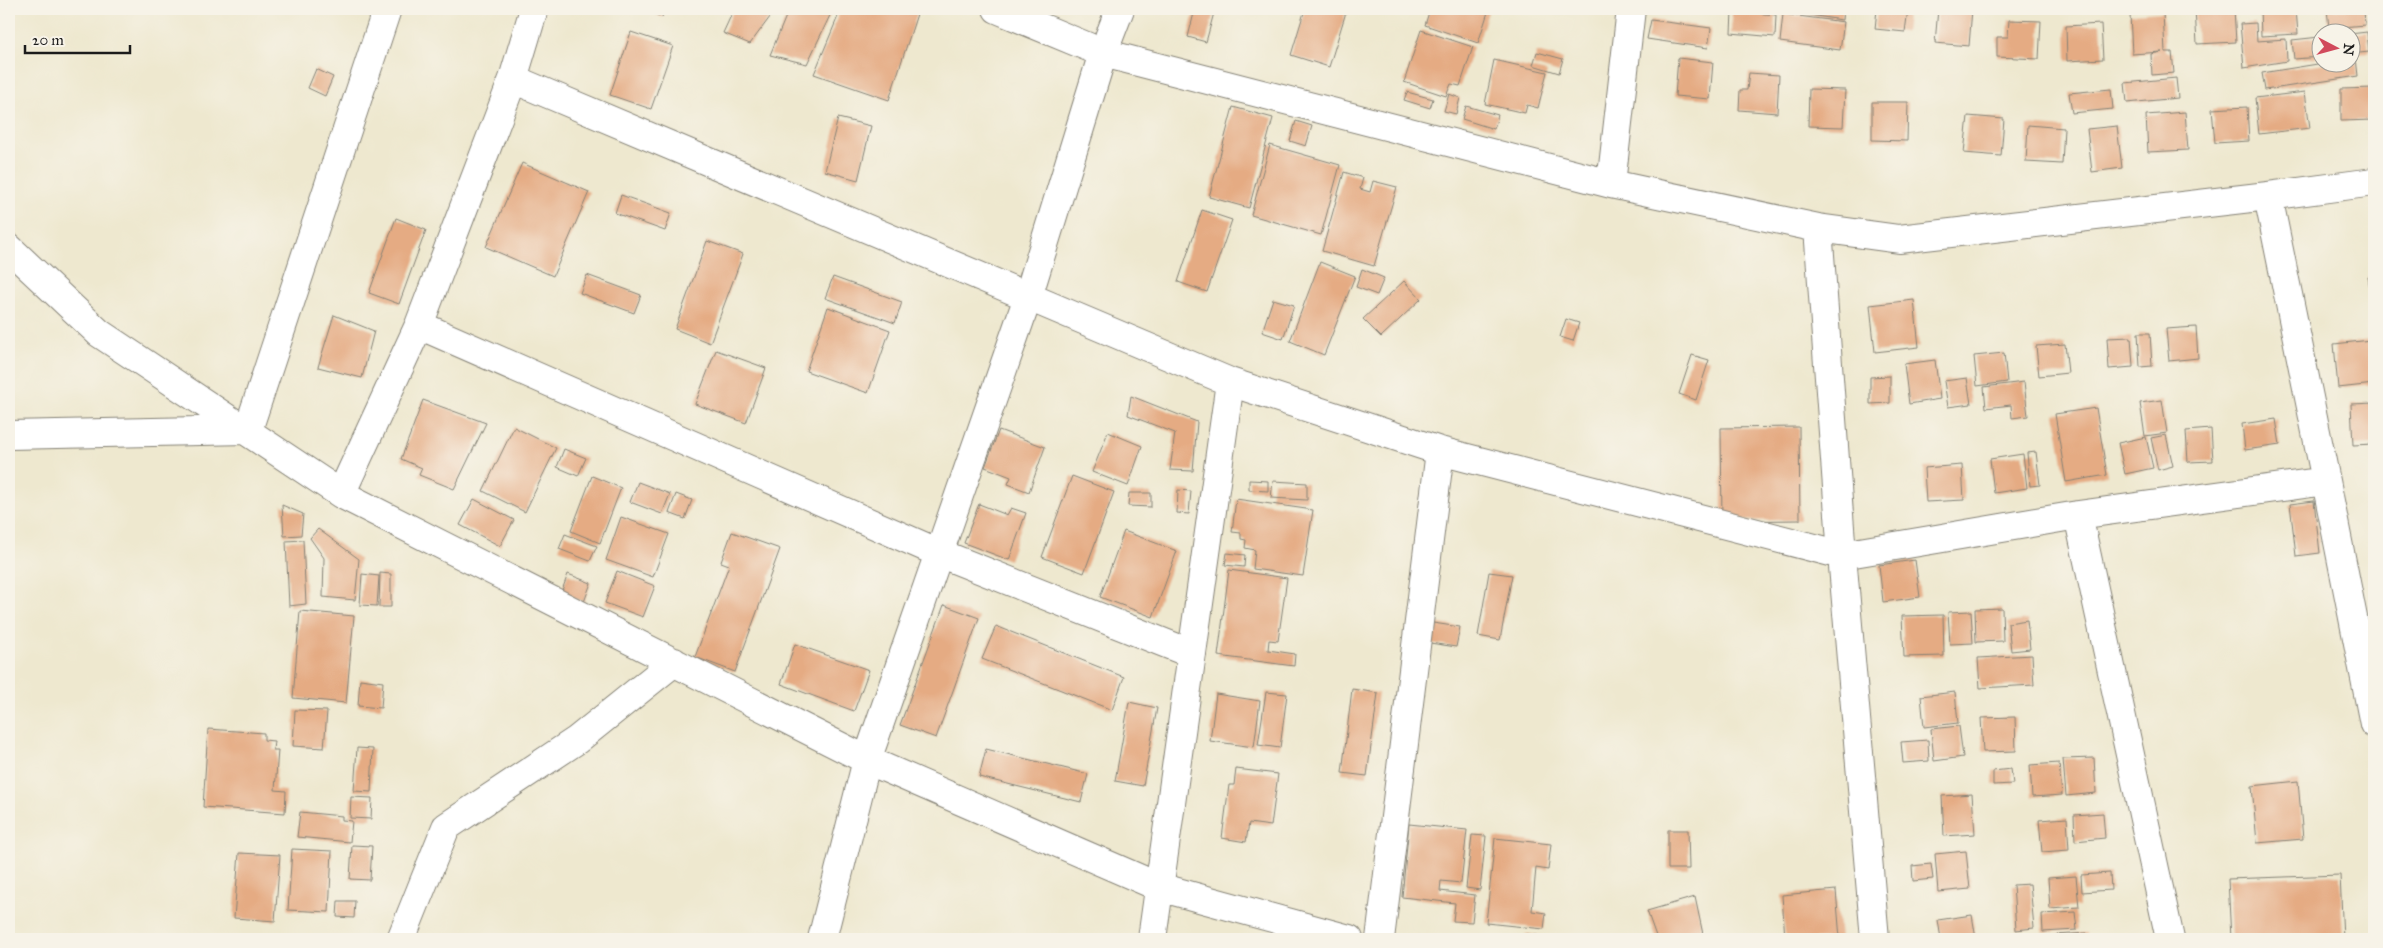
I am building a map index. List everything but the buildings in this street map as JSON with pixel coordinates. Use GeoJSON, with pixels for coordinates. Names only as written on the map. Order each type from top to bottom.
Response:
{"type":"FeatureCollection","features":[{"type":"Feature","properties":{"kind":"street"},"geometry":{"type":"LineString","coordinates":[[248,430],[387,9]]}},
{"type":"Feature","properties":{"kind":"street"},"geometry":{"type":"LineString","coordinates":[[341,494],[419,324],[513,79],[534,9]]}},
{"type":"Feature","properties":{"kind":"street"},"geometry":{"type":"LineString","coordinates":[[997,9],[1103,53],[1611,184],[1818,228],[1899,239],[2374,182]]}},
{"type":"Feature","properties":{"kind":"street"},"geometry":{"type":"LineString","coordinates":[[822,939],[867,760],[1028,297],[1103,53],[1120,9]]}},
{"type":"Feature","properties":{"kind":"street"},"geometry":{"type":"LineString","coordinates":[[1611,184],[1631,9]]}},
{"type":"Feature","properties":{"kind":"street"},"geometry":{"type":"LineString","coordinates":[[513,79],[1230,382],[1440,451],[1842,555],[2078,515],[2326,481]]}},
{"type":"Feature","properties":{"kind":"street"},"geometry":{"type":"LineString","coordinates":[[2268,196],[2374,724]]}},
{"type":"Feature","properties":{"kind":"street"},"geometry":{"type":"LineString","coordinates":[[1818,228],[1842,555],[1875,939]]}},
{"type":"Feature","properties":{"kind":"street"},"geometry":{"type":"LineString","coordinates":[[9,248],[99,333],[248,430],[341,494],[867,760],[1159,887],[1349,939]]}},
{"type":"Feature","properties":{"kind":"street"},"geometry":{"type":"LineString","coordinates":[[419,324],[939,553],[1192,654]]}},
{"type":"Feature","properties":{"kind":"street"},"geometry":{"type":"LineString","coordinates":[[1152,939],[1230,382]]}},
{"type":"Feature","properties":{"kind":"street"},"geometry":{"type":"LineString","coordinates":[[9,435],[248,430]]}},
{"type":"Feature","properties":{"kind":"street"},"geometry":{"type":"LineString","coordinates":[[1380,939],[1440,451]]}},
{"type":"Feature","properties":{"kind":"street"},"geometry":{"type":"LineString","coordinates":[[2078,515],[2170,939]]}},
{"type":"Feature","properties":{"kind":"street"},"geometry":{"type":"LineString","coordinates":[[401,939],[446,827],[577,740],[674,662]]}}]}
